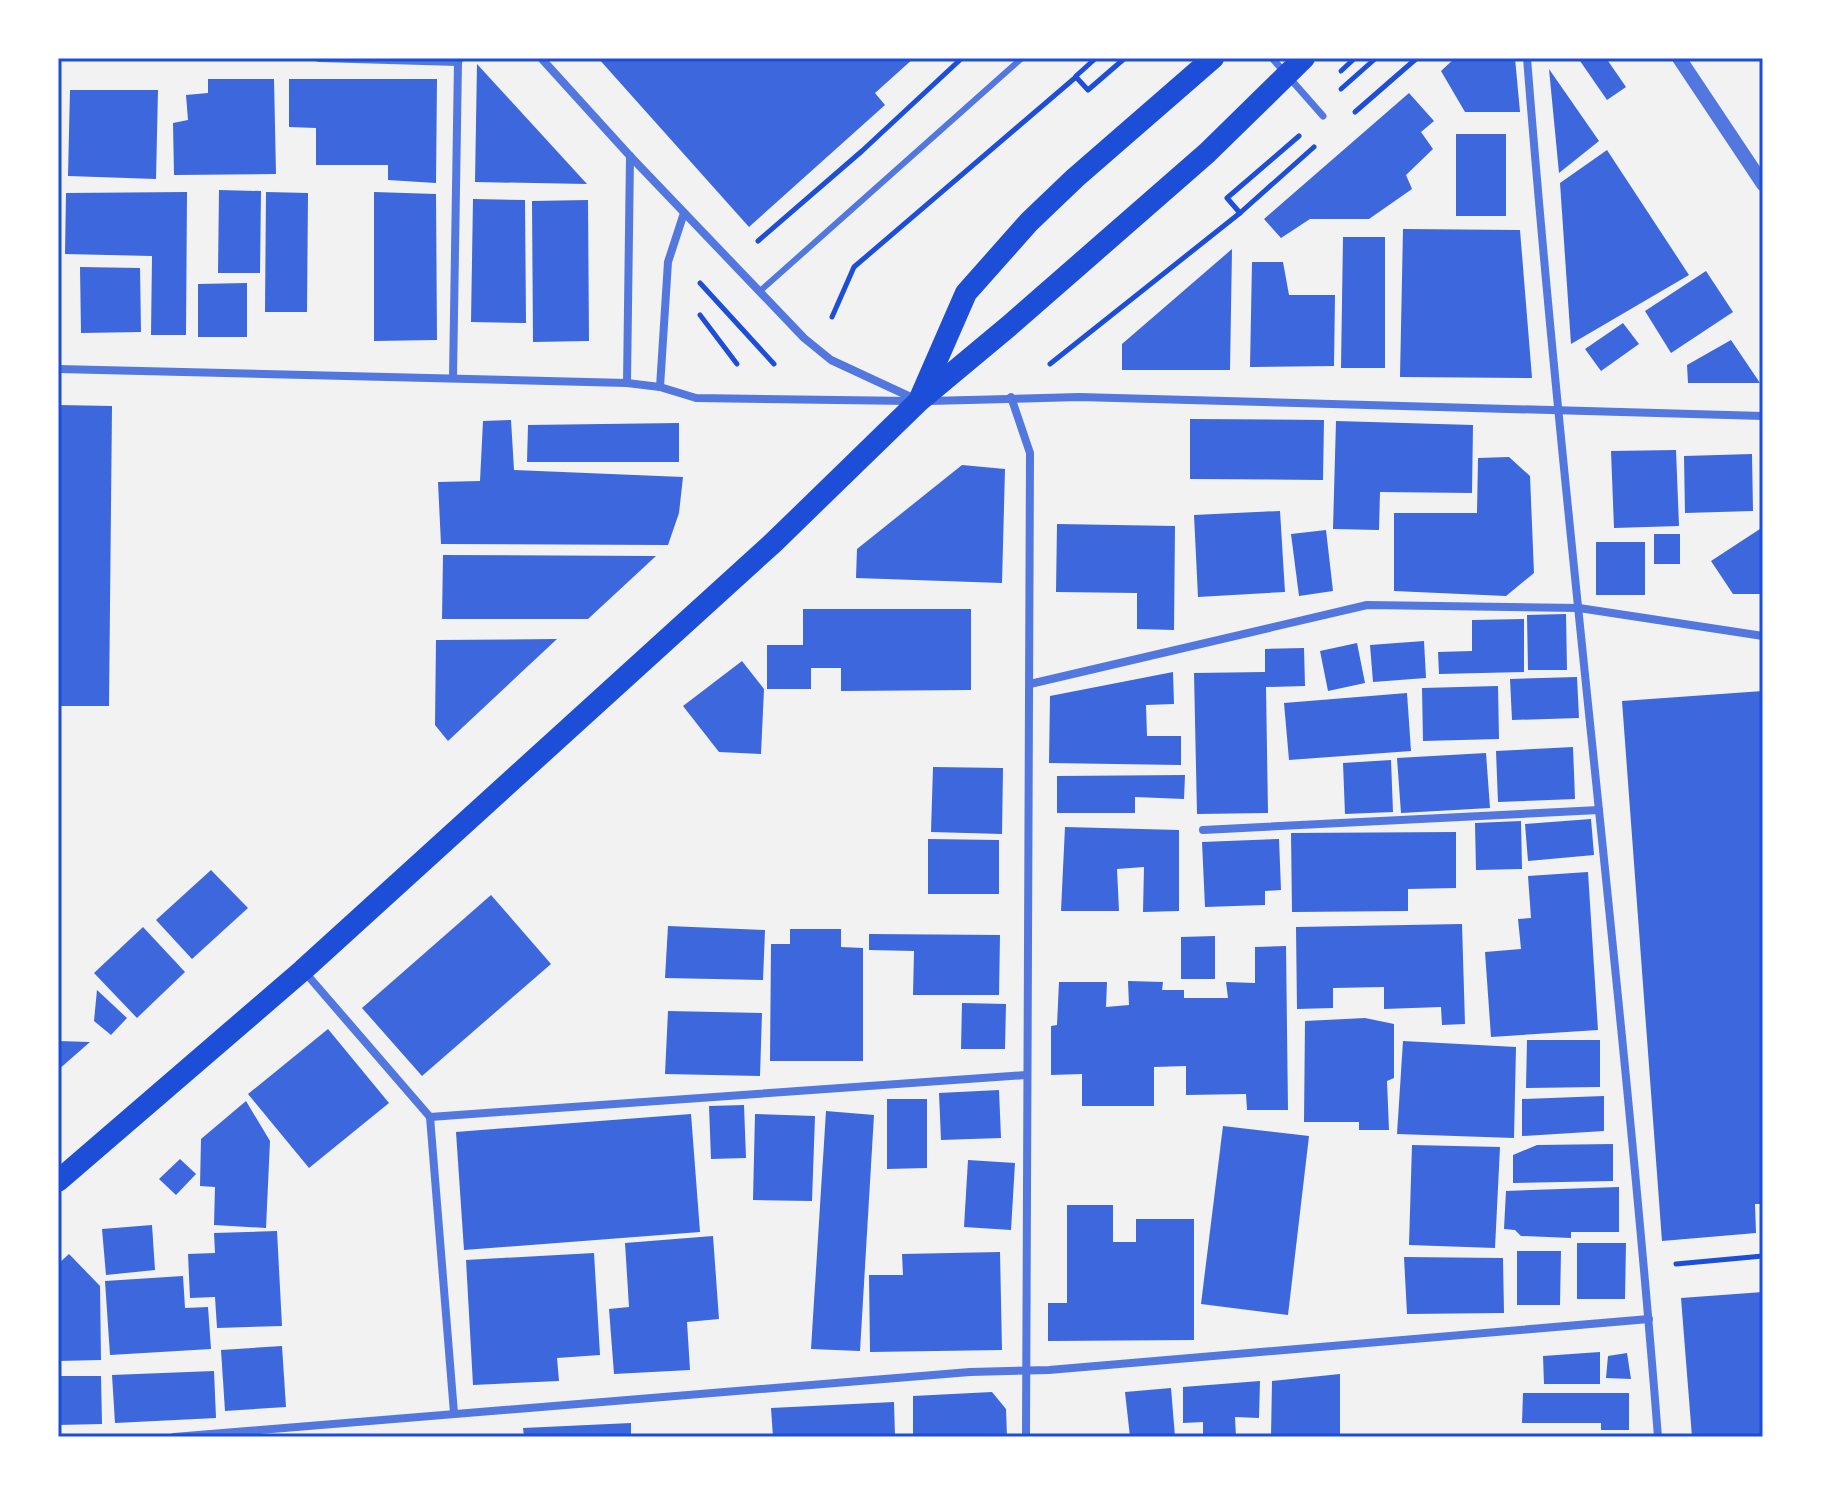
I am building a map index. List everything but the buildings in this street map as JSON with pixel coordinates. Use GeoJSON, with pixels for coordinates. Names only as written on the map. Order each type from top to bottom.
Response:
{"type":"FeatureCollection","features":[{"type":"Feature","properties":{"kind":"highway"},"geometry":{"type":"LineString","coordinates":[[919,401],[966,293],[1052,200],[1213,58]]}},
{"type":"Feature","properties":{"kind":"highway"},"geometry":{"type":"LineString","coordinates":[[58,1181],[303,970],[774,542],[919,401],[1207,153],[1304,58]]}},
{"type":"Feature","properties":{"kind":"street"},"geometry":{"type":"LineString","coordinates":[[319,58],[459,60],[453,378]]}},
{"type":"Feature","properties":{"kind":"street"},"geometry":{"type":"LineString","coordinates":[[541,58],[804,338],[831,360],[919,401]]}},
{"type":"Feature","properties":{"kind":"street"},"geometry":{"type":"LineString","coordinates":[[1272,58],[1323,116]]}},
{"type":"Feature","properties":{"kind":"street"},"geometry":{"type":"LineString","coordinates":[[1527,58],[1557,408],[1644,1267],[1658,1437]]}},
{"type":"Feature","properties":{"kind":"street"},"geometry":{"type":"LineString","coordinates":[[1679,58],[1763,184]]}},
{"type":"Feature","properties":{"kind":"street"},"geometry":{"type":"LineString","coordinates":[[627,383],[630,156]]}},
{"type":"Feature","properties":{"kind":"street"},"geometry":{"type":"LineString","coordinates":[[660,387],[668,262],[684,213]]}},
{"type":"Feature","properties":{"kind":"street"},"geometry":{"type":"LineString","coordinates":[[58,369],[627,383],[660,387],[696,398],[919,401],[1079,397],[1763,416]]}},
{"type":"Feature","properties":{"kind":"street"},"geometry":{"type":"LineString","coordinates":[[1011,397],[1030,453],[1026,1437]]}},
{"type":"Feature","properties":{"kind":"street"},"geometry":{"type":"LineString","coordinates":[[1030,684],[1367,605],[1579,608],[1763,636]]}},
{"type":"Feature","properties":{"kind":"street"},"geometry":{"type":"LineString","coordinates":[[1203,830],[1599,810]]}},
{"type":"Feature","properties":{"kind":"street"},"geometry":{"type":"LineString","coordinates":[[303,970],[430,1117],[454,1413]]}},
{"type":"Feature","properties":{"kind":"street"},"geometry":{"type":"LineString","coordinates":[[430,1117],[1026,1075]]}},
{"type":"Feature","properties":{"kind":"street"},"geometry":{"type":"LineString","coordinates":[[174,1437],[1025,1369],[1049,1370],[1649,1319]]}},
{"type":"Feature","properties":{"kind":"lane"},"geometry":{"type":"LineString","coordinates":[[759,292],[1022,58]]}},
{"type":"Feature","properties":{"kind":"path"},"geometry":{"type":"LineString","coordinates":[[756,243],[962,58]]}},
{"type":"Feature","properties":{"kind":"path"},"geometry":{"type":"LineString","coordinates":[[828,326],[854,267],[1096,58]]}},
{"type":"Feature","properties":{"kind":"path"},"geometry":{"type":"LineString","coordinates":[[1076,77],[1088,90],[1125,58]]}},
{"type":"Feature","properties":{"kind":"path"},"geometry":{"type":"LineString","coordinates":[[1333,97],[1376,58]]}},
{"type":"Feature","properties":{"kind":"path"},"geometry":{"type":"LineString","coordinates":[[1346,120],[1417,58]]}},
{"type":"Feature","properties":{"kind":"path"},"geometry":{"type":"LineString","coordinates":[[1240,213],[1227,198],[1300,135]]}},
{"type":"Feature","properties":{"kind":"path"},"geometry":{"type":"LineString","coordinates":[[1046,367],[1240,213],[1322,141]]}},
{"type":"Feature","properties":{"kind":"path"},"geometry":{"type":"LineString","coordinates":[[696,278],[774,364],[788,367]]}},
{"type":"Feature","properties":{"kind":"path"},"geometry":{"type":"LineString","coordinates":[[696,311],[742,372]]}},
{"type":"Feature","properties":{"kind":"path"},"geometry":{"type":"LineString","coordinates":[[765,373],[774,364]]}},
{"type":"Feature","properties":{"kind":"path"},"geometry":{"type":"LineString","coordinates":[[1644,1267],[1763,1256]]}}]}
